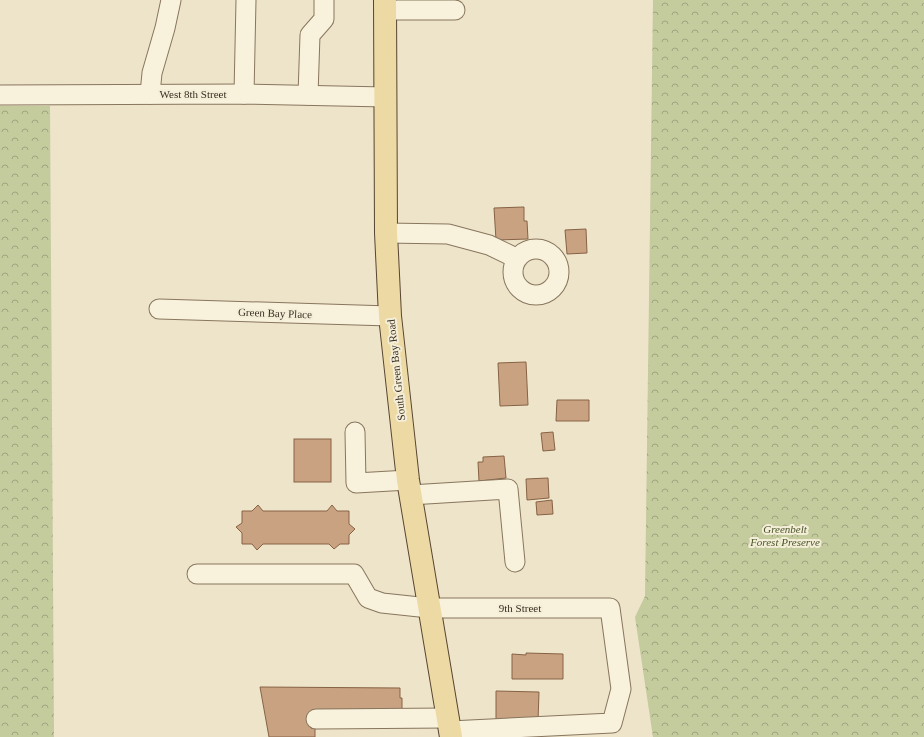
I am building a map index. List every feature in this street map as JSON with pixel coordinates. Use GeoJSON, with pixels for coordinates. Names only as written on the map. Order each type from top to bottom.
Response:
{"type":"FeatureCollection","features":[{"type":"Feature","properties":{"kind":"main road","name":"South Green Bay Road"},"geometry":{"type":"LineString","coordinates":[[385,5],[386,233],[390,316],[409,488],[450,729]]}},
{"type":"Feature","properties":{"kind":"street"},"geometry":{"type":"LineString","coordinates":[[150,94],[152,73],[165,28],[171,0]]}},
{"type":"Feature","properties":{"kind":"street"},"geometry":{"type":"LineString","coordinates":[[244,94],[246,0]]}},
{"type":"Feature","properties":{"kind":"street"},"geometry":{"type":"LineString","coordinates":[[308,95],[310,35],[324,19],[324,0]]}},
{"type":"Feature","properties":{"kind":"street"},"geometry":{"type":"LineString","coordinates":[[385,5],[455,10]]}},
{"type":"Feature","properties":{"kind":"street","name":"West 8th Street"},"geometry":{"type":"LineString","coordinates":[[0,94],[244,94],[386,97]]}},
{"type":"Feature","properties":{"kind":"street"},"geometry":{"type":"LineString","coordinates":[[386,233],[448,234],[489,245],[516,258]]}},
{"type":"Feature","properties":{"kind":"street","name":"Green Bay Place"},"geometry":{"type":"LineString","coordinates":[[159,309],[390,316]]}},
{"type":"Feature","properties":{"kind":"street"},"geometry":{"type":"LineString","coordinates":[[355,432],[356,482],[409,488],[508,489],[515,562]]}},
{"type":"Feature","properties":{"kind":"street","name":"9th Street"},"geometry":{"type":"LineString","coordinates":[[197,574],[354,574],[368,598],[382,603],[429,608],[610,608],[621,689],[612,723],[450,729]]}},
{"type":"Feature","properties":{"kind":"street"},"geometry":{"type":"LineString","coordinates":[[316,719],[450,729]]}},
{"type":"Feature","properties":{"kind":"green space","name":"Greenbelt Forest Preserve"},"geometry":{"type":"Polygon","coordinates":[[[653,0],[924,0],[924,737],[653,737],[635,617],[645,596],[653,0]]]}},
{"type":"Feature","properties":{"kind":"green space"},"geometry":{"type":"Polygon","coordinates":[[[0,106],[50,106],[54,737],[0,737],[0,106]]]}},
{"type":"Feature","properties":{"kind":"building"},"geometry":{"type":"Polygon","coordinates":[[[524,207],[524,221],[527,221],[528,239],[496,240],[494,208],[524,207]]]}},
{"type":"Feature","properties":{"kind":"building"},"geometry":{"type":"Polygon","coordinates":[[[586,229],[587,253],[567,254],[565,230],[586,229]]]}},
{"type":"Feature","properties":{"kind":"building"},"geometry":{"type":"Polygon","coordinates":[[[526,362],[528,405],[500,406],[498,363],[526,362]]]}},
{"type":"Feature","properties":{"kind":"building"},"geometry":{"type":"Polygon","coordinates":[[[557,400],[589,400],[589,421],[556,421],[557,400]]]}},
{"type":"Feature","properties":{"kind":"building"},"geometry":{"type":"Polygon","coordinates":[[[553,432],[555,450],[543,451],[541,433],[553,432]]]}},
{"type":"Feature","properties":{"kind":"building"},"geometry":{"type":"Polygon","coordinates":[[[294,439],[331,439],[331,482],[294,482],[294,439]]]}},
{"type":"Feature","properties":{"kind":"building"},"geometry":{"type":"Polygon","coordinates":[[[504,456],[506,478],[479,481],[478,462],[483,462],[483,457],[504,456]]]}},
{"type":"Feature","properties":{"kind":"building"},"geometry":{"type":"Polygon","coordinates":[[[548,478],[549,498],[527,500],[526,479],[548,478]]]}},
{"type":"Feature","properties":{"kind":"building"},"geometry":{"type":"Polygon","coordinates":[[[552,500],[553,514],[537,515],[536,502],[552,500]]]}},
{"type":"Feature","properties":{"kind":"building"},"geometry":{"type":"Polygon","coordinates":[[[258,505],[263,511],[327,511],[332,505],[337,511],[349,511],[349,524],[355,529],[349,535],[349,544],[340,544],[334,549],[329,544],[263,544],[257,550],[252,544],[242,544],[242,533],[236,527],[242,523],[242,511],[252,511],[258,505]]]}},
{"type":"Feature","properties":{"kind":"building"},"geometry":{"type":"Polygon","coordinates":[[[526,653],[563,654],[563,679],[512,679],[512,654],[526,655],[526,653]]]}},
{"type":"Feature","properties":{"kind":"building"},"geometry":{"type":"Polygon","coordinates":[[[260,687],[400,688],[402,713],[311,713],[311,728],[315,728],[315,737],[269,737],[260,687]]]}},
{"type":"Feature","properties":{"kind":"building"},"geometry":{"type":"Polygon","coordinates":[[[496,691],[539,692],[538,721],[496,721],[496,691]]]}}]}
